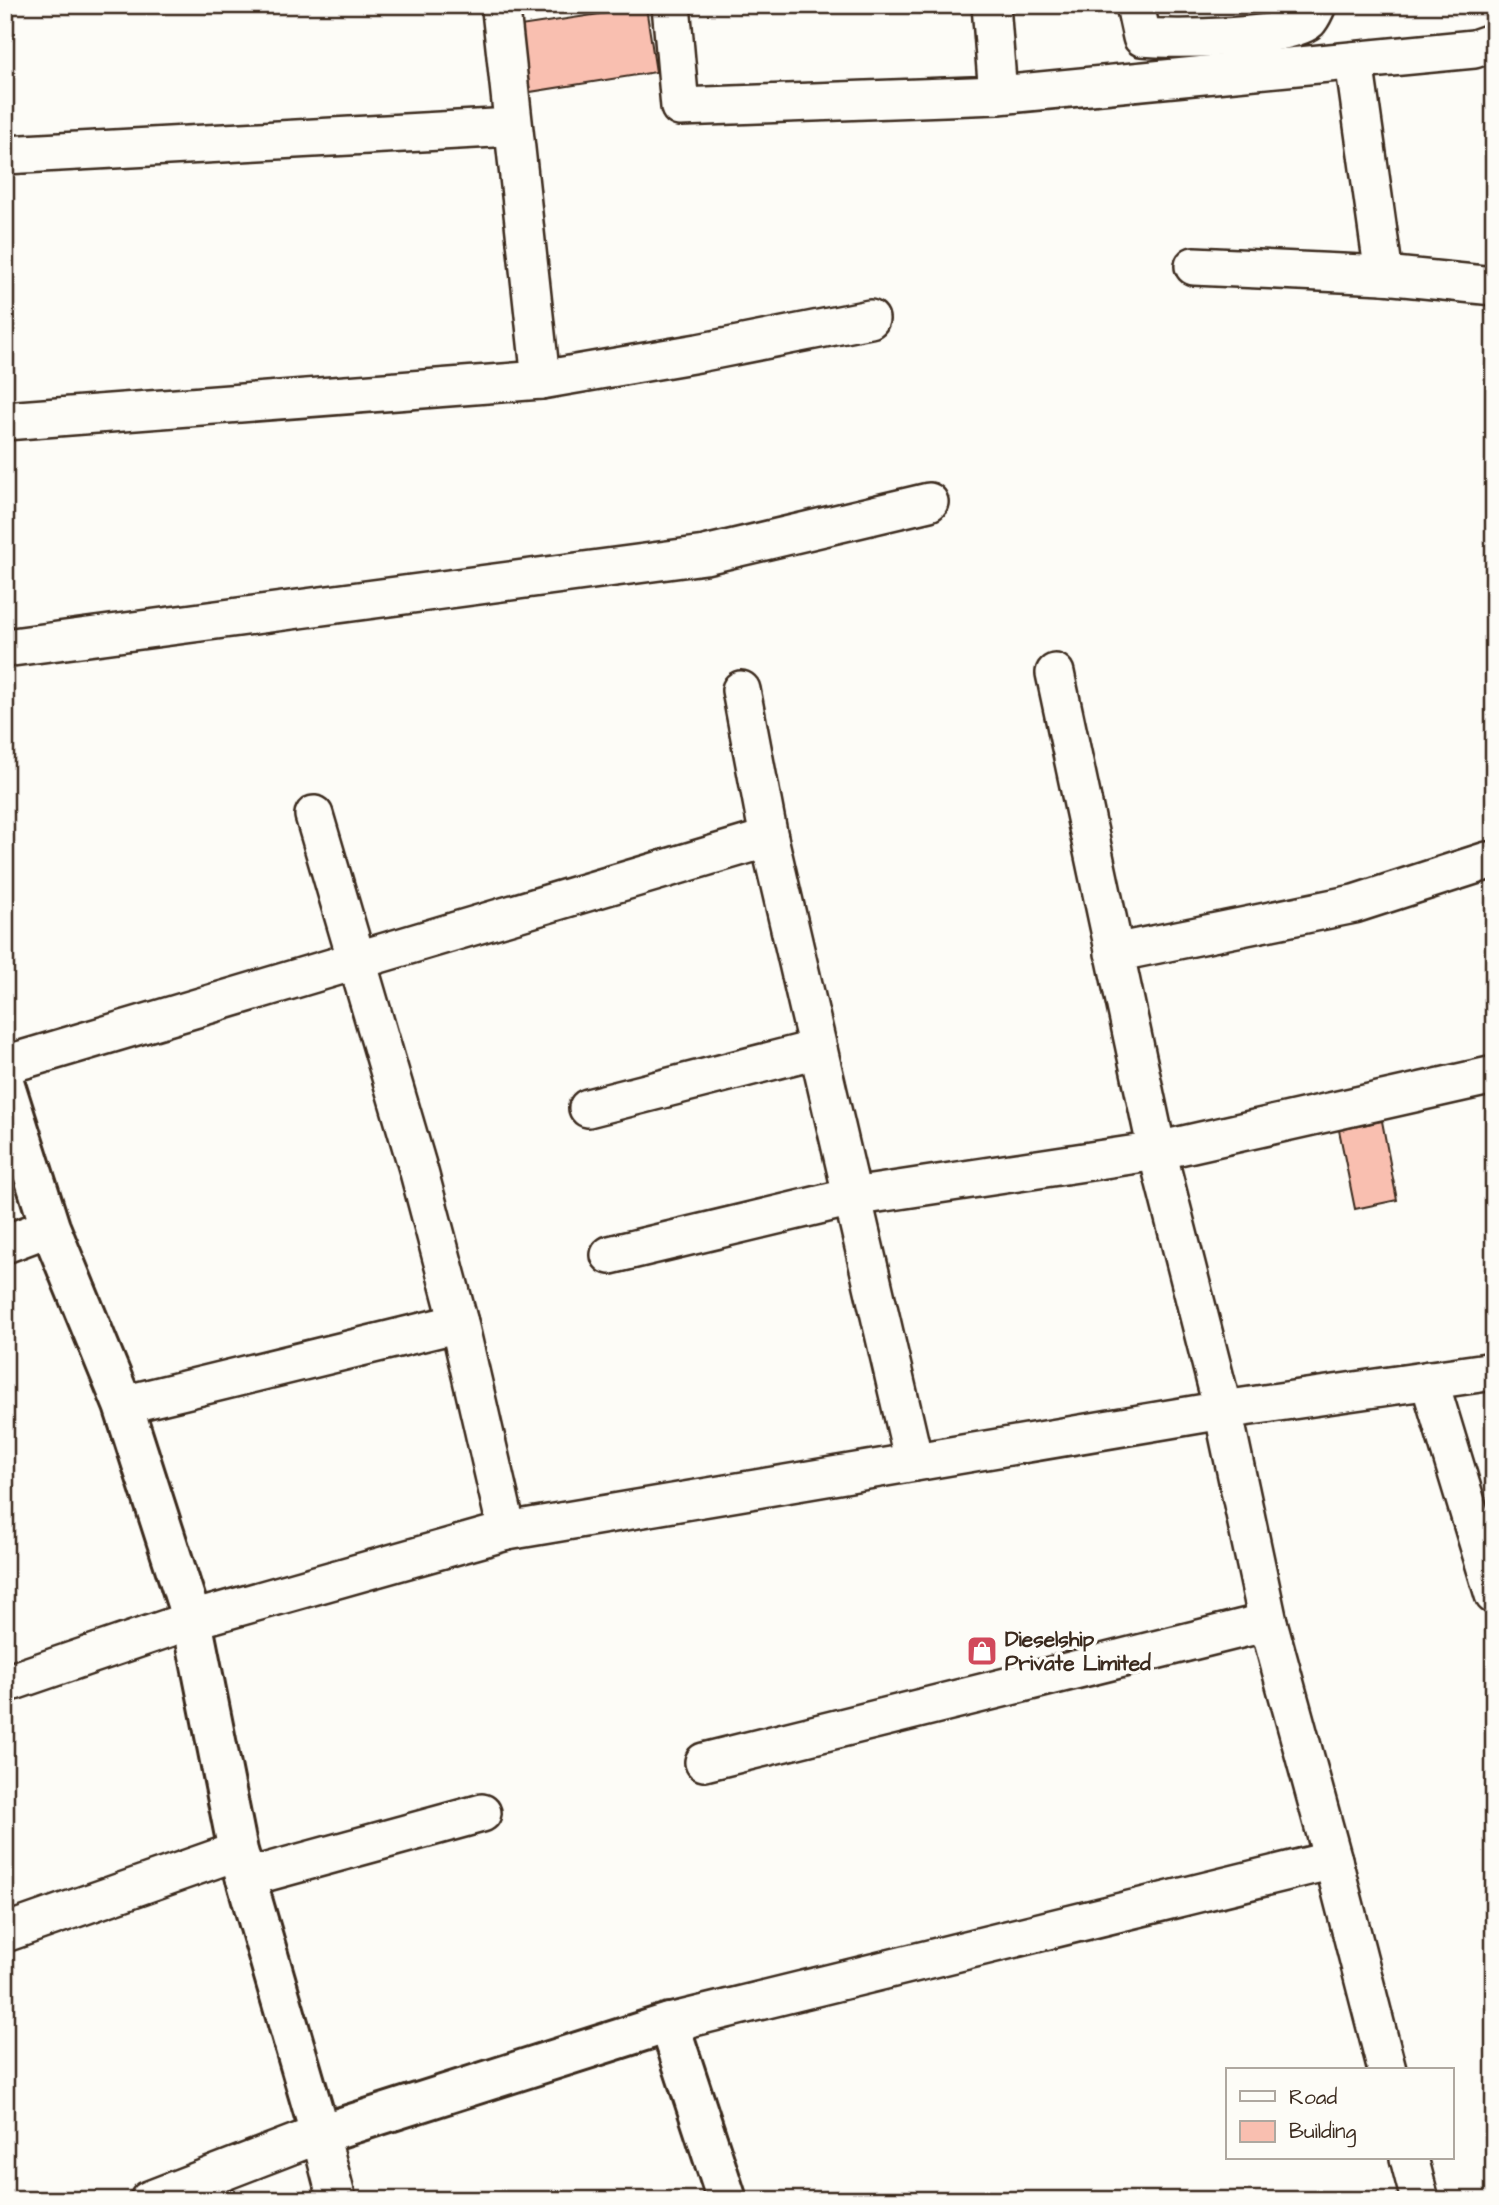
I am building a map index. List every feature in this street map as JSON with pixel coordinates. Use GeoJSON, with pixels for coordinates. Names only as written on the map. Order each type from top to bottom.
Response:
{"type":"FeatureCollection","features":[{"type":"Feature","properties":{"kind":"street"},"geometry":{"type":"LineString","coordinates":[[671,5],[680,107],[998,95],[1474,49],[1494,42]]}},
{"type":"Feature","properties":{"kind":"street"},"geometry":{"type":"LineString","coordinates":[[991,5],[998,95]]}},
{"type":"Feature","properties":{"kind":"street"},"geometry":{"type":"LineString","coordinates":[[1135,5],[1142,37],[1172,40],[1296,27],[1310,19],[1317,5]]}},
{"type":"Feature","properties":{"kind":"street"},"geometry":{"type":"LineString","coordinates":[[501,9],[541,380]]}},
{"type":"Feature","properties":{"kind":"street"},"geometry":{"type":"LineString","coordinates":[[1354,61],[1384,275]]}},
{"type":"Feature","properties":{"kind":"street"},"geometry":{"type":"LineString","coordinates":[[5,155],[512,127]]}},
{"type":"Feature","properties":{"kind":"street"},"geometry":{"type":"LineString","coordinates":[[1194,266],[1384,275],[1494,286]]}},
{"type":"Feature","properties":{"kind":"street"},"geometry":{"type":"LineString","coordinates":[[5,421],[541,380],[870,319]]}},
{"type":"Feature","properties":{"kind":"street"},"geometry":{"type":"LineString","coordinates":[[5,648],[705,555],[929,502]]}},
{"type":"Feature","properties":{"kind":"street"},"geometry":{"type":"LineString","coordinates":[[1055,673],[1157,1151],[1223,1410],[1268,1622],[1386,2068]]}},
{"type":"Feature","properties":{"kind":"street"},"geometry":{"type":"LineString","coordinates":[[741,690],[769,838],[914,1462]]}},
{"type":"Feature","properties":{"kind":"street"},"geometry":{"type":"LineString","coordinates":[[314,815],[419,1172],[459,1323],[507,1531]]}},
{"type":"Feature","properties":{"kind":"street"},"geometry":{"type":"LineString","coordinates":[[5,1065],[769,838]]}},
{"type":"Feature","properties":{"kind":"street"},"geometry":{"type":"LineString","coordinates":[[1114,953],[1354,904],[1486,861]]}},
{"type":"Feature","properties":{"kind":"street"},"geometry":{"type":"LineString","coordinates":[[588,1108],[818,1049]]}},
{"type":"Feature","properties":{"kind":"street"},"geometry":{"type":"LineString","coordinates":[[610,1255],[852,1198],[1157,1151],[1494,1075]]}},
{"type":"Feature","properties":{"kind":"street"},"geometry":{"type":"LineString","coordinates":[[5,1085],[50,1227],[123,1405],[191,1620],[242,1864],[337,2200]]}},
{"type":"Feature","properties":{"kind":"street"},"geometry":{"type":"LineString","coordinates":[[5,1244],[50,1227]]}},
{"type":"Feature","properties":{"kind":"street"},"geometry":{"type":"LineString","coordinates":[[123,1405],[459,1323]]}},
{"type":"Feature","properties":{"kind":"street"},"geometry":{"type":"LineString","coordinates":[[5,1684],[191,1620],[507,1531],[1223,1410],[1494,1371]]}},
{"type":"Feature","properties":{"kind":"street"},"geometry":{"type":"LineString","coordinates":[[1429,1380],[1494,1595]]}},
{"type":"Feature","properties":{"kind":"street"},"geometry":{"type":"LineString","coordinates":[[704,1762],[1268,1622]]}},
{"type":"Feature","properties":{"kind":"street"},"geometry":{"type":"LineString","coordinates":[[5,1933],[242,1864],[482,1813]]}},
{"type":"Feature","properties":{"kind":"street"},"geometry":{"type":"LineString","coordinates":[[149,2200],[320,2134],[669,2023],[1333,1860]]}},
{"type":"Feature","properties":{"kind":"street"},"geometry":{"type":"LineString","coordinates":[[669,2023],[727,2200]]}},
{"type":"Feature","properties":{"kind":"street"},"geometry":{"type":"LineString","coordinates":[[1410,2160],[1420,2200]]}},
{"type":"Feature","properties":{"kind":"building"},"geometry":{"type":"Polygon","coordinates":[[[646,7],[656,72],[530,92],[520,26],[646,7]]]}},
{"type":"Feature","properties":{"kind":"building"},"geometry":{"type":"Polygon","coordinates":[[[1382,1121],[1397,1200],[1355,1209],[1339,1130],[1382,1121]]]}},
{"type":"Feature","properties":{"kind":"place","name":"Dieselship Private Limited"},"geometry":{"type":"Point","coordinates":[982,1651]}}]}
